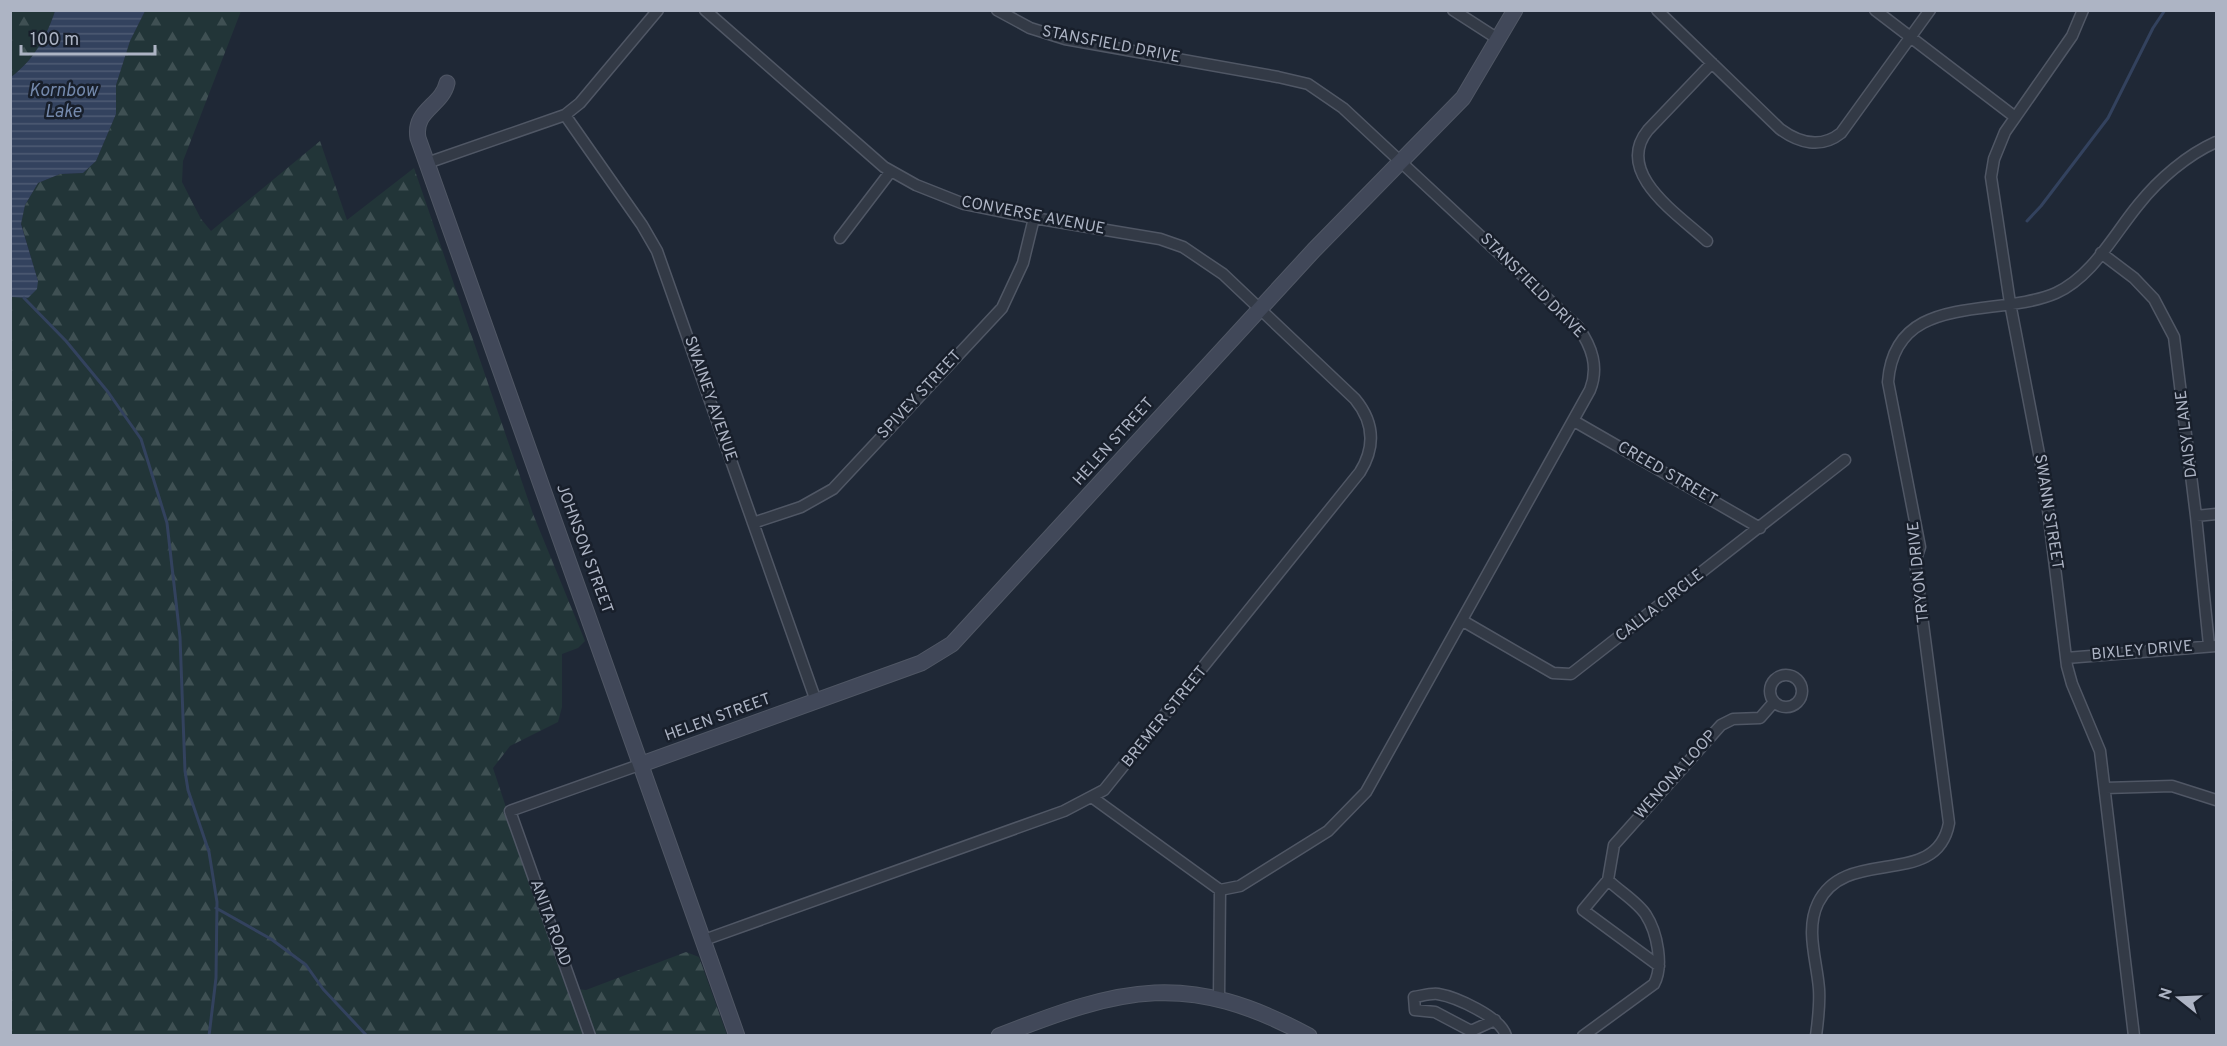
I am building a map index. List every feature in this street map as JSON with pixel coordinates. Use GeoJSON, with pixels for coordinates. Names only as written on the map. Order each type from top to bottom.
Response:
{"type":"FeatureCollection","features":[{"type":"Feature","properties":{"kind":"street"},"geometry":{"type":"LineString","coordinates":[[427,163],[565,115],[580,103],[658,10]]}},
{"type":"Feature","properties":{"kind":"street","name":"CONVERSE AVENUE"},"geometry":{"type":"LineString","coordinates":[[705,10],[891,171],[916,185],[964,204],[1166,240],[1214,266],[1260,309]]}},
{"type":"Feature","properties":{"kind":"street","name":"STANSFIELD DRIVE"},"geometry":{"type":"LineString","coordinates":[[997,10],[1030,28],[1065,39],[1308,84],[1343,108],[1403,161],[1578,327],[1593,354],[1595,372],[1590,390],[1574,421],[1366,792],[1355,806],[1328,831],[1240,886],[1220,890]]}},
{"type":"Feature","properties":{"kind":"street"},"geometry":{"type":"LineString","coordinates":[[1453,10],[1498,39]]}},
{"type":"Feature","properties":{"kind":"street","name":"HELEN STREET"},"geometry":{"type":"LineString","coordinates":[[642,764],[921,663],[965,632],[1260,309],[1463,98],[1515,10]]}},
{"type":"Feature","properties":{"kind":"street"},"geometry":{"type":"LineString","coordinates":[[1875,10],[2015,117]]}},
{"type":"Feature","properties":{"kind":"street"},"geometry":{"type":"LineString","coordinates":[[1660,11],[1790,136],[1801,141],[1819,142],[1831,140],[1841,133],[1930,10]]}},
{"type":"Feature","properties":{"kind":"street","name":"SWANN STREET"},"geometry":{"type":"LineString","coordinates":[[2083,10],[2072,36],[2015,117],[1998,147],[1991,177],[2010,303],[2045,485],[2066,658],[2072,684],[2097,739],[2105,788],[2134,1035]]}},
{"type":"Feature","properties":{"kind":"street"},"geometry":{"type":"LineString","coordinates":[[1707,241],[1649,186],[1640,170],[1638,152],[1641,140],[1648,130],[1712,63]]}},
{"type":"Feature","properties":{"kind":"street","name":"JOHNSON STREET"},"geometry":{"type":"LineString","coordinates":[[447,82],[441,98],[421,114],[418,123],[418,138],[737,1035]]}},
{"type":"Feature","properties":{"kind":"street","name":"SWAINEY AVENUE"},"geometry":{"type":"LineString","coordinates":[[565,115],[642,225],[657,251],[816,701]]}},
{"type":"Feature","properties":{"kind":"street","name":"TRYON DRIVE"},"geometry":{"type":"LineString","coordinates":[[1816,1035],[1819,992],[1811,927],[1818,904],[1827,889],[1844,877],[1931,856],[1940,848],[1949,823],[1915,562],[1920,547],[1890,394],[1889,370],[1897,347],[1923,322],[1940,315],[2045,297],[2062,290],[2077,279],[2101,253],[2156,185],[2189,158],[2217,142]]}},
{"type":"Feature","properties":{"kind":"street"},"geometry":{"type":"LineString","coordinates":[[840,238],[891,171]]}},
{"type":"Feature","properties":{"kind":"street","name":"SPIVEY STREET"},"geometry":{"type":"LineString","coordinates":[[753,523],[801,507],[832,489],[1002,308],[1023,263],[1034,218]]}},
{"type":"Feature","properties":{"kind":"street","name":"DAISY LANE"},"geometry":{"type":"LineString","coordinates":[[2101,253],[2142,286],[2170,326],[2177,349],[2213,645]]}},
{"type":"Feature","properties":{"kind":"street","name":"BREMER STREET"},"geometry":{"type":"LineString","coordinates":[[704,940],[1064,811],[1093,798],[1113,782],[1360,472],[1369,455],[1371,431],[1363,408],[1260,309]]}},
{"type":"Feature","properties":{"kind":"street","name":"CREED STREET"},"geometry":{"type":"LineString","coordinates":[[1574,421],[1760,528]]}},
{"type":"Feature","properties":{"kind":"street","name":"CALLA CIRCLE"},"geometry":{"type":"LineString","coordinates":[[1463,621],[1553,673],[1570,674],[1845,460]]}},
{"type":"Feature","properties":{"kind":"street"},"geometry":{"type":"LineString","coordinates":[[2196,516],[2217,514]]}},
{"type":"Feature","properties":{"kind":"street","name":"BIXLEY DRIVE"},"geometry":{"type":"LineString","coordinates":[[2066,658],[2213,645]]}},
{"type":"Feature","properties":{"kind":"street","name":"WENONA LOOP"},"geometry":{"type":"LineString","coordinates":[[1608,880],[1614,845],[1721,724],[1733,719],[1760,718],[1774,702]]}},
{"type":"Feature","properties":{"kind":"street","name":"ANITA ROAD"},"geometry":{"type":"LineString","coordinates":[[590,1035],[510,811],[642,764]]}},
{"type":"Feature","properties":{"kind":"street"},"geometry":{"type":"LineString","coordinates":[[2105,788],[2172,786],[2217,800]]}},
{"type":"Feature","properties":{"kind":"street"},"geometry":{"type":"LineString","coordinates":[[1093,798],[1220,890],[1219,997]]}},
{"type":"Feature","properties":{"kind":"street"},"geometry":{"type":"LineString","coordinates":[[1583,1035],[1654,984],[1659,966],[1653,932],[1646,914],[1608,880],[1583,910],[1659,966]]}},
{"type":"Feature","properties":{"kind":"street"},"geometry":{"type":"LineString","coordinates":[[999,1035],[1057,1013],[1116,996],[1158,992],[1219,997],[1254,1008],[1309,1035]]}},
{"type":"Feature","properties":{"kind":"street"},"geometry":{"type":"LineString","coordinates":[[1495,1020],[1472,1031],[1435,1012],[1415,1010],[1414,997],[1437,994],[1475,1008],[1495,1020],[1506,1035]]}},
{"type":"Feature","properties":{"kind":"green space"},"geometry":{"type":"Polygon","coordinates":[[[11,11],[55,11],[38,47],[19,71],[11,77],[11,11]]]}},
{"type":"Feature","properties":{"kind":"green space"},"geometry":{"type":"Polygon","coordinates":[[[145,11],[241,11],[183,161],[182,182],[201,219],[211,231],[320,141],[347,220],[414,168],[533,514],[585,641],[578,648],[562,654],[562,707],[558,722],[510,746],[493,768],[566,988],[586,990],[686,952],[699,957],[727,1035],[11,1036],[10,296],[28,298],[38,281],[21,223],[25,205],[38,183],[60,174],[83,173],[96,161],[116,114],[116,85],[130,41],[145,11]]]}},
{"type":"Feature","properties":{"kind":"water","name":"Kornbow Lake"},"geometry":{"type":"Polygon","coordinates":[[[55,11],[145,11],[130,41],[116,85],[116,114],[96,161],[83,173],[60,174],[38,183],[25,205],[21,224],[38,281],[37,289],[28,298],[12,297],[11,77],[19,71],[38,47],[55,11]]]}},
{"type":"Feature","properties":{"kind":"waterway"},"geometry":{"type":"LineString","coordinates":[[2027,221],[2108,118],[2153,28],[2165,10]]}},
{"type":"Feature","properties":{"kind":"waterway"},"geometry":{"type":"LineString","coordinates":[[24,298],[66,341],[108,392],[141,439],[167,523],[180,637],[185,771],[188,790],[209,852],[217,902],[216,978],[209,1036]]}},
{"type":"Feature","properties":{"kind":"waterway"},"geometry":{"type":"LineString","coordinates":[[216,908],[271,939],[306,965],[323,989],[367,1036]]}}]}
